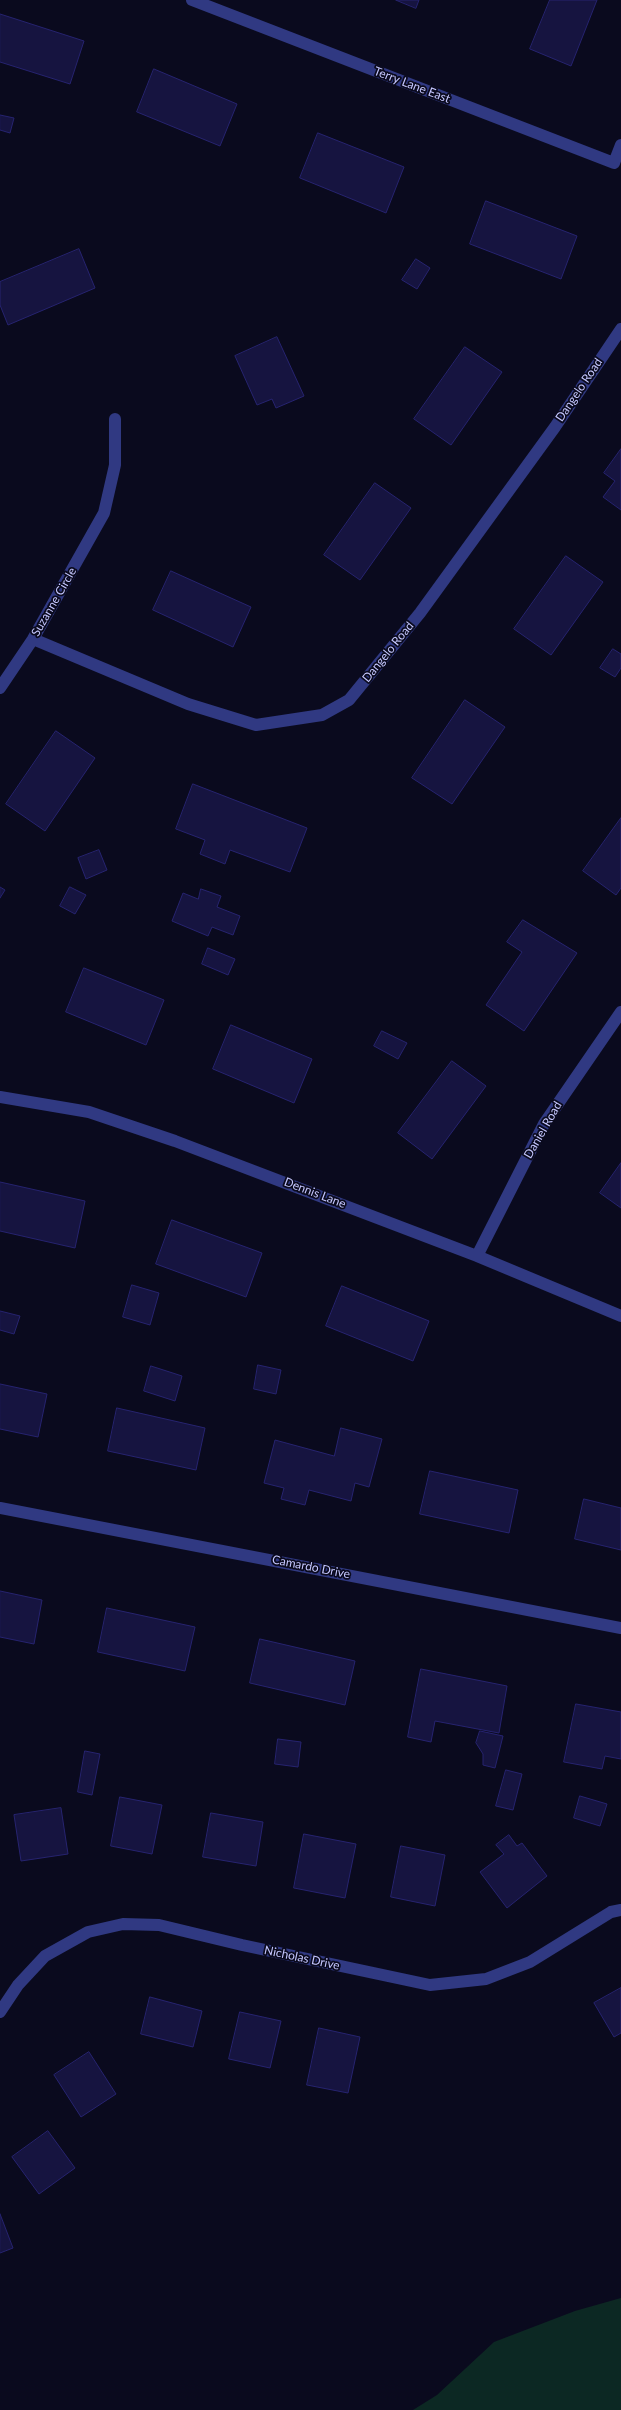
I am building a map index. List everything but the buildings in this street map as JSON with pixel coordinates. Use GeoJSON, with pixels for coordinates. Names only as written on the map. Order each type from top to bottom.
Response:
{"type":"FeatureCollection","features":[{"type":"Feature","properties":{"kind":"street","name":"Terry Lane East"},"geometry":{"type":"LineString","coordinates":[[192,0],[618,164],[621,145]]}},
{"type":"Feature","properties":{"kind":"street","name":"Dangelo Road"},"geometry":{"type":"LineString","coordinates":[[33,639],[188,704],[256,725],[322,715],[349,700],[420,613],[555,427],[621,329]]}},
{"type":"Feature","properties":{"kind":"street","name":"Suzanne Circle"},"geometry":{"type":"LineString","coordinates":[[0,688],[33,639],[104,513],[115,465],[115,419]]}},
{"type":"Feature","properties":{"kind":"street","name":"Daniel Road"},"geometry":{"type":"LineString","coordinates":[[477,1256],[544,1124],[621,1012]]}},
{"type":"Feature","properties":{"kind":"street","name":"Dennis Lane"},"geometry":{"type":"LineString","coordinates":[[0,1097],[89,1112],[222,1158],[477,1256],[621,1316]]}},
{"type":"Feature","properties":{"kind":"street","name":"Camardo Drive"},"geometry":{"type":"LineString","coordinates":[[0,1508],[621,1628]]}},
{"type":"Feature","properties":{"kind":"street","name":"Nicholas Drive"},"geometry":{"type":"LineString","coordinates":[[0,2012],[18,1985],[45,1956],[88,1932],[123,1924],[159,1925],[250,1947],[430,1985],[486,1979],[530,1962],[610,1912],[621,1910]]}},
{"type":"Feature","properties":{"kind":"green space"},"geometry":{"type":"Polygon","coordinates":[[[621,2298],[621,2410],[413,2410],[437,2395],[494,2342],[575,2311],[621,2298]]]}}]}
